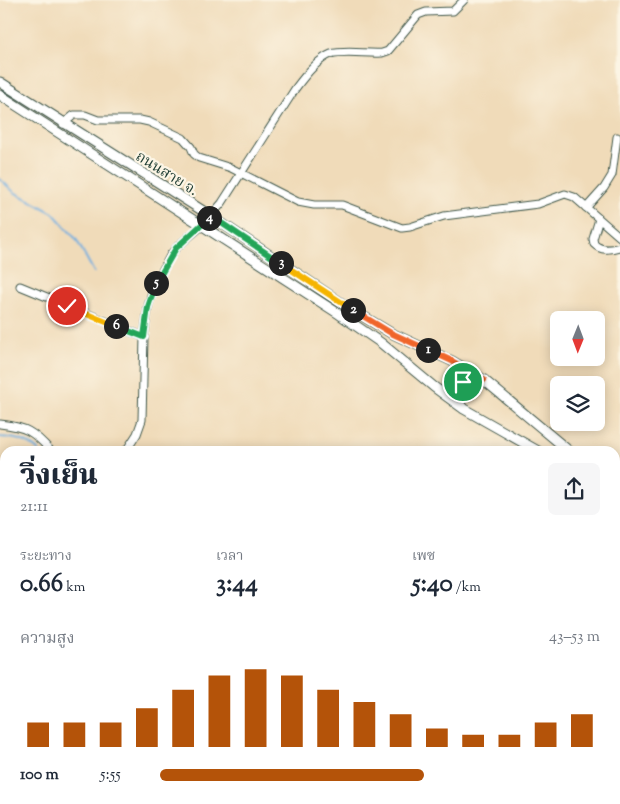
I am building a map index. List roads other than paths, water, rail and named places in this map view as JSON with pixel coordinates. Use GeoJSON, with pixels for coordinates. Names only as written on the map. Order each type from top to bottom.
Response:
{"type":"FeatureCollection","features":[{"type":"Feature","properties":{"kind":"main road","name":"ถนนสาย จ."},"geometry":{"type":"LineString","coordinates":[[0,82],[63,124],[211,216],[346,306],[391,333],[452,361],[484,380],[564,446]]}},
{"type":"Feature","properties":{"kind":"main road","name":"ถนนสาย จ."},"geometry":{"type":"LineString","coordinates":[[0,95],[204,225],[381,343],[464,409],[529,446]]}},
{"type":"Feature","properties":{"kind":"main road"},"geometry":{"type":"LineString","coordinates":[[464,409],[458,402],[457,396],[460,386],[463,382],[473,378],[484,380]]}},
{"type":"Feature","properties":{"kind":"street"},"geometry":{"type":"LineString","coordinates":[[129,446],[137,434],[142,420],[144,337],[153,288],[171,254],[190,234],[204,225],[222,203],[294,89],[326,57],[337,53],[382,53],[388,51],[418,15],[426,12],[453,11],[464,0]]}},
{"type":"Feature","properties":{"kind":"street"},"geometry":{"type":"LineString","coordinates":[[63,124],[74,115],[85,115],[98,120],[140,120],[149,122],[183,138],[199,158],[231,168],[298,202],[314,205],[342,205],[402,228],[444,216],[538,204],[565,194],[574,197],[620,237]]}},
{"type":"Feature","properties":{"kind":"street"},"geometry":{"type":"LineString","coordinates":[[586,208],[604,188],[612,175],[617,138]]}},
{"type":"Feature","properties":{"kind":"street"},"geometry":{"type":"LineString","coordinates":[[600,219],[594,244],[599,248],[606,249],[620,247]]}},
{"type":"Feature","properties":{"kind":"street"},"geometry":{"type":"LineString","coordinates":[[20,286],[144,337]]}},
{"type":"Feature","properties":{"kind":"street"},"geometry":{"type":"LineString","coordinates":[[0,424],[20,427],[29,431],[46,446]]}},
{"type":"Feature","properties":{"kind":"waterway"},"geometry":{"type":"LineString","coordinates":[[0,179],[14,192],[53,213],[76,239],[94,272]]}},
{"type":"Feature","properties":{"kind":"waterway"},"geometry":{"type":"LineString","coordinates":[[0,437],[21,440],[33,446]]}}]}
